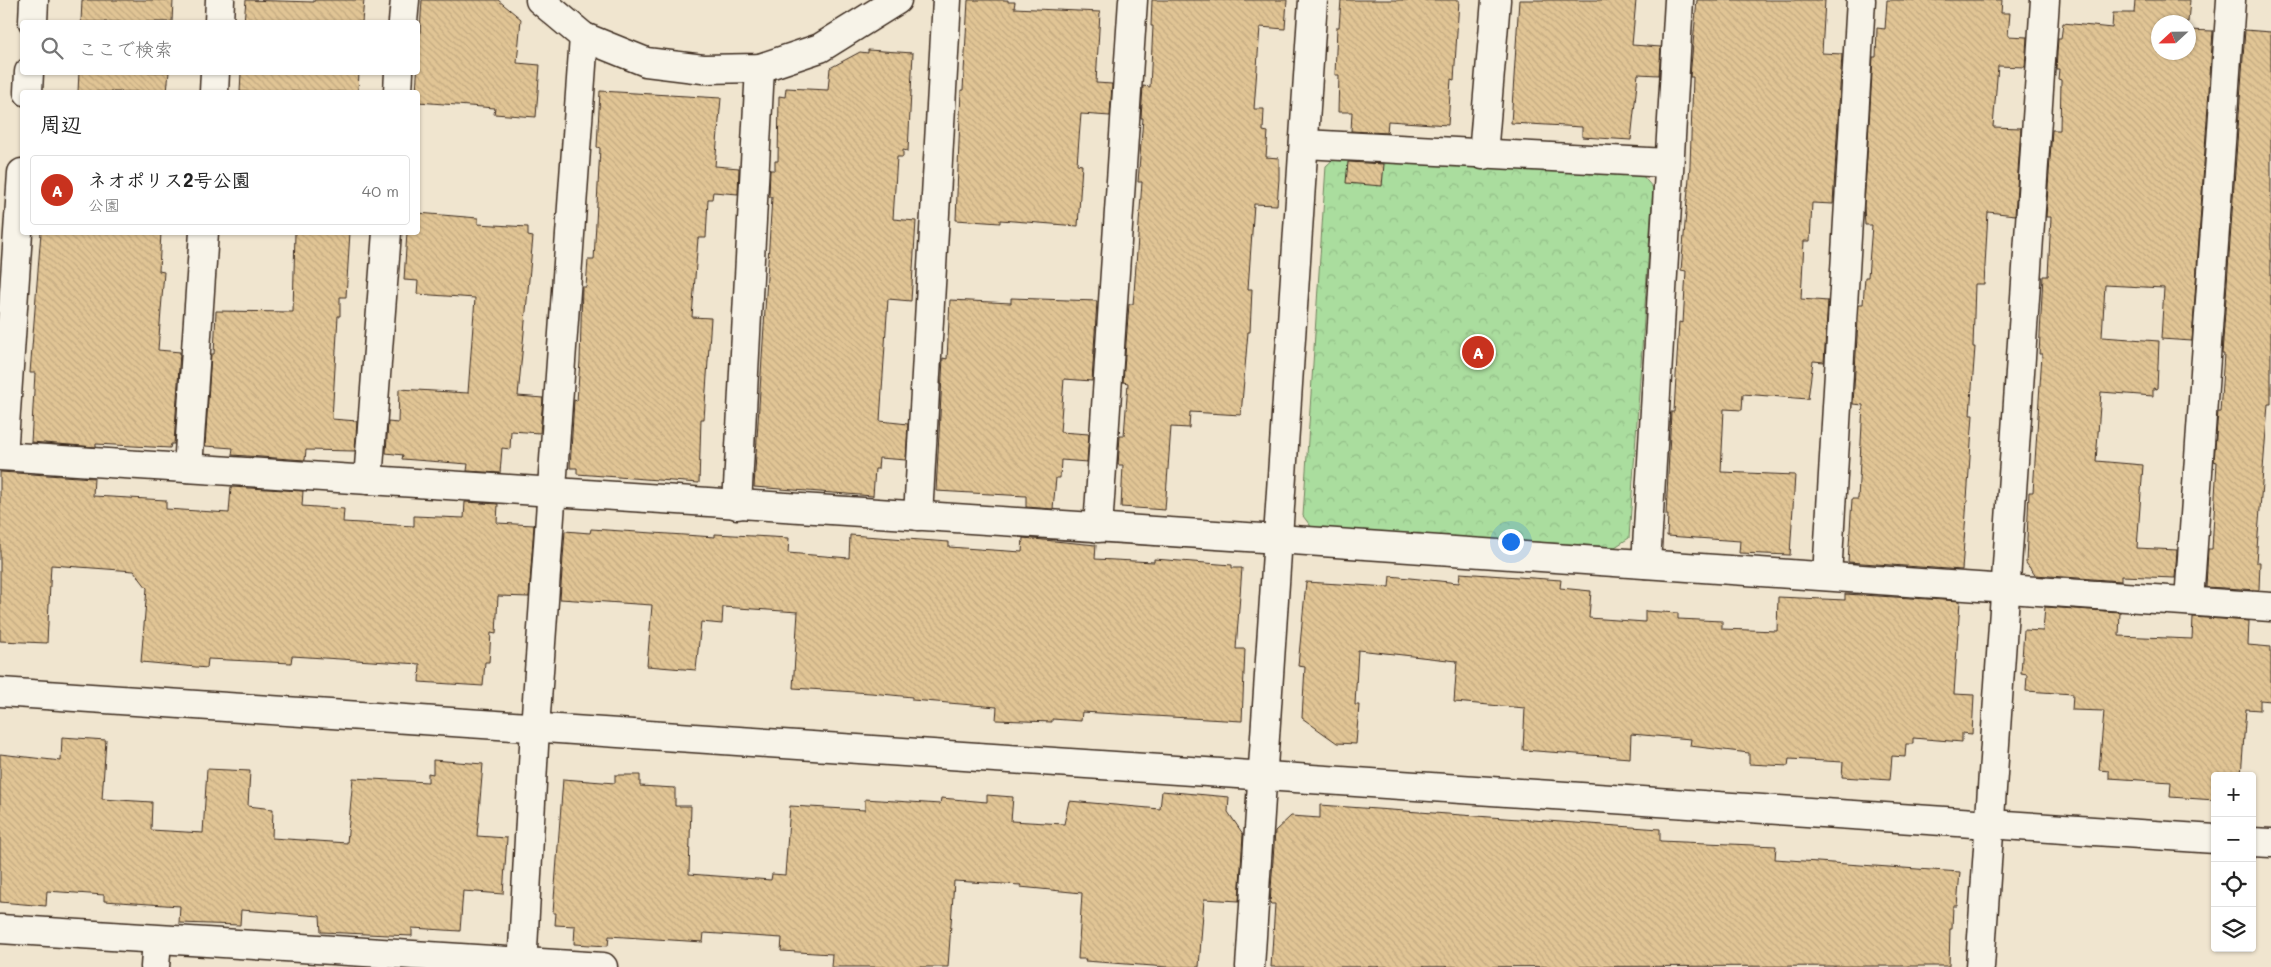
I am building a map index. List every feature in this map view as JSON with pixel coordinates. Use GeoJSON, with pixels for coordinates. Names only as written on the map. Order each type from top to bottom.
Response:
{"type":"FeatureCollection","features":[{"type":"Feature","properties":{"kind":"street"},"geometry":{"type":"LineString","coordinates":[[33,20],[34,0]]}},
{"type":"Feature","properties":{"kind":"street"},"geometry":{"type":"LineString","coordinates":[[219,20],[220,0]]}},
{"type":"Feature","properties":{"kind":"street"},"geometry":{"type":"LineString","coordinates":[[403,20],[405,0]]}},
{"type":"Feature","properties":{"kind":"street"},"geometry":{"type":"LineString","coordinates":[[540,0],[584,37],[646,62],[703,69],[760,68],[820,48],[897,0]]}},
{"type":"Feature","properties":{"kind":"street"},"geometry":{"type":"LineString","coordinates":[[918,516],[947,0]]}},
{"type":"Feature","properties":{"kind":"street"},"geometry":{"type":"LineString","coordinates":[[1098,528],[1133,0]]}},
{"type":"Feature","properties":{"kind":"street"},"geometry":{"type":"LineString","coordinates":[[1250,967],[1313,0]]}},
{"type":"Feature","properties":{"kind":"street"},"geometry":{"type":"LineString","coordinates":[[1483,155],[1496,0]]}},
{"type":"Feature","properties":{"kind":"street"},"geometry":{"type":"LineString","coordinates":[[1646,564],[1679,0]]}},
{"type":"Feature","properties":{"kind":"street"},"geometry":{"type":"LineString","coordinates":[[1827,576],[1861,0]]}},
{"type":"Feature","properties":{"kind":"street"},"geometry":{"type":"LineString","coordinates":[[1980,967],[2045,0]]}},
{"type":"Feature","properties":{"kind":"street"},"geometry":{"type":"LineString","coordinates":[[2189,601],[2231,0]]}},
{"type":"Feature","properties":{"kind":"street"},"geometry":{"type":"LineString","coordinates":[[522,964],[535,728],[584,37]]}},
{"type":"Feature","properties":{"kind":"street"},"geometry":{"type":"LineString","coordinates":[[738,504],[760,68]]}},
{"type":"Feature","properties":{"kind":"street"},"geometry":{"type":"LineString","coordinates":[[28,90],[29,75]]}},
{"type":"Feature","properties":{"kind":"street"},"geometry":{"type":"LineString","coordinates":[[214,90],[215,75]]}},
{"type":"Feature","properties":{"kind":"street"},"geometry":{"type":"LineString","coordinates":[[398,90],[399,75]]}},
{"type":"Feature","properties":{"kind":"street"},"geometry":{"type":"LineString","coordinates":[[1304,144],[1668,164]]}},
{"type":"Feature","properties":{"kind":"street"},"geometry":{"type":"LineString","coordinates":[[20,201],[2,456],[1278,539],[2271,608]]}},
{"type":"Feature","properties":{"kind":"street"},"geometry":{"type":"LineString","coordinates":[[188,468],[204,235]]}},
{"type":"Feature","properties":{"kind":"street"},"geometry":{"type":"LineString","coordinates":[[368,480],[387,235]]}},
{"type":"Feature","properties":{"kind":"street"},"geometry":{"type":"LineString","coordinates":[[0,692],[2211,839]]}},
{"type":"Feature","properties":{"kind":"street"},"geometry":{"type":"LineString","coordinates":[[2256,842],[2271,843]]}},
{"type":"Feature","properties":{"kind":"street"},"geometry":{"type":"LineString","coordinates":[[0,929],[157,940],[339,959],[603,967]]}},
{"type":"Feature","properties":{"kind":"street"},"geometry":{"type":"LineString","coordinates":[[155,967],[157,940]]}},
{"type":"Feature","properties":{"kind":"green space"},"geometry":{"type":"Polygon","coordinates":[[[1338,155],[1642,175],[1653,188],[1629,538],[1615,547],[1312,528],[1303,516],[1326,166],[1338,155]]]}},
{"type":"Feature","properties":{"kind":"building"},"geometry":{"type":"Polygon","coordinates":[[[82,0],[173,0],[172,20],[81,20],[82,0]]]}},
{"type":"Feature","properties":{"kind":"building"},"geometry":{"type":"Polygon","coordinates":[[[246,0],[314,2],[314,0],[364,0],[362,20],[244,20],[246,0]]]}},
{"type":"Feature","properties":{"kind":"building"},"geometry":{"type":"Polygon","coordinates":[[[422,0],[498,0],[521,19],[517,63],[540,65],[536,117],[494,114],[495,108],[420,102],[420,90],[416,90],[417,75],[420,75],[422,0]]]}},
{"type":"Feature","properties":{"kind":"building"},"geometry":{"type":"Polygon","coordinates":[[[968,0],[1008,0],[1008,2],[1015,2],[1014,8],[1100,12],[1096,83],[1112,84],[1110,116],[1081,114],[1077,164],[1082,165],[1078,226],[1000,220],[1000,223],[956,220],[961,90],[963,90],[968,0]]]}},
{"type":"Feature","properties":{"kind":"building"},"geometry":{"type":"Polygon","coordinates":[[[1152,0],[1287,0],[1285,29],[1260,27],[1254,109],[1264,109],[1263,131],[1268,132],[1266,157],[1279,158],[1279,179],[1277,205],[1254,204],[1248,289],[1252,289],[1250,332],[1248,332],[1241,415],[1190,412],[1189,428],[1171,427],[1165,510],[1121,507],[1123,465],[1118,465],[1120,436],[1124,436],[1128,383],[1123,382],[1129,304],[1133,304],[1142,182],[1138,182],[1143,118],[1141,118],[1143,86],[1150,87],[1153,26],[1151,26],[1152,0]]]}},
{"type":"Feature","properties":{"kind":"building"},"geometry":{"type":"Polygon","coordinates":[[[1341,0],[1459,0],[1454,80],[1451,79],[1448,125],[1388,121],[1387,133],[1351,131],[1352,112],[1338,112],[1339,75],[1335,75],[1337,27],[1339,27],[1341,0]]]}},
{"type":"Feature","properties":{"kind":"building"},"geometry":{"type":"Polygon","coordinates":[[[1519,0],[1636,0],[1632,45],[1661,47],[1659,75],[1638,74],[1631,140],[1582,137],[1582,127],[1511,123],[1519,0]]]}},
{"type":"Feature","properties":{"kind":"building"},"geometry":{"type":"Polygon","coordinates":[[[1697,0],[1825,0],[1822,53],[1842,54],[1833,204],[1812,203],[1810,241],[1804,241],[1801,299],[1828,301],[1824,362],[1813,361],[1808,399],[1743,394],[1742,410],[1724,409],[1721,472],[1795,475],[1790,555],[1739,553],[1740,541],[1667,536],[1668,515],[1666,515],[1671,412],[1674,412],[1679,322],[1683,323],[1686,271],[1681,270],[1690,166],[1693,77],[1690,77],[1697,0]]]}},
{"type":"Feature","properties":{"kind":"building"},"geometry":{"type":"Polygon","coordinates":[[[1887,0],[2002,0],[2001,13],[2010,13],[2008,36],[2027,37],[2025,67],[1998,66],[1993,127],[2021,128],[2015,215],[1988,212],[1984,284],[1975,284],[1973,347],[1975,347],[1970,415],[1973,415],[1962,570],[1848,562],[1852,499],[1858,499],[1863,405],[1853,404],[1859,304],[1863,304],[1865,277],[1868,277],[1872,225],[1865,225],[1864,206],[1873,57],[1876,57],[1877,28],[1885,29],[1887,0]]]}},
{"type":"Feature","properties":{"kind":"building"},"geometry":{"type":"Polygon","coordinates":[[[2135,0],[2190,0],[2189,15],[2151,15],[2151,60],[2196,60],[2196,30],[2213,31],[2192,341],[2161,339],[2164,288],[2105,285],[2102,337],[2159,341],[2157,389],[2153,388],[2153,396],[2101,392],[2096,461],[2143,465],[2137,548],[2177,550],[2175,578],[2121,576],[2121,581],[2035,575],[2026,563],[2029,492],[2033,492],[2042,354],[2039,354],[2043,276],[2048,276],[2051,217],[2046,217],[2052,130],[2060,130],[2061,80],[2058,79],[2059,69],[2056,69],[2058,39],[2061,39],[2063,23],[2112,28],[2113,13],[2134,13],[2135,0]]]}},
{"type":"Feature","properties":{"kind":"building"},"geometry":{"type":"Polygon","coordinates":[[[2245,30],[2271,32],[2271,404],[2268,404],[2256,562],[2260,562],[2259,590],[2206,587],[2208,549],[2212,549],[2217,462],[2214,461],[2218,412],[2220,412],[2224,354],[2222,354],[2245,30]]]}},
{"type":"Feature","properties":{"kind":"building"},"geometry":{"type":"Polygon","coordinates":[[[868,50],[913,53],[908,151],[903,150],[903,157],[897,157],[893,219],[916,221],[911,301],[888,299],[880,421],[908,424],[906,460],[879,458],[878,469],[875,469],[873,496],[754,487],[772,197],[769,197],[770,170],[775,170],[775,161],[778,161],[779,96],[785,97],[786,88],[828,90],[830,68],[860,52],[868,53],[868,50]]]}},
{"type":"Feature","properties":{"kind":"building"},"geometry":{"type":"Polygon","coordinates":[[[79,75],[169,75],[167,90],[78,90],[79,75]]]}},
{"type":"Feature","properties":{"kind":"building"},"geometry":{"type":"Polygon","coordinates":[[[241,75],[359,75],[358,90],[240,90],[241,75]]]}},
{"type":"Feature","properties":{"kind":"building"},"geometry":{"type":"Polygon","coordinates":[[[600,91],[721,98],[715,166],[739,168],[738,194],[713,192],[712,199],[708,199],[706,238],[698,238],[692,317],[711,318],[704,419],[701,419],[699,483],[577,474],[577,468],[570,468],[574,400],[577,401],[580,361],[582,287],[586,287],[588,260],[594,260],[600,148],[597,147],[600,91]]]}},
{"type":"Feature","properties":{"kind":"building"},"geometry":{"type":"Polygon","coordinates":[[[1348,162],[1384,164],[1382,186],[1346,183],[1348,162]]]}},
{"type":"Feature","properties":{"kind":"building"},"geometry":{"type":"Polygon","coordinates":[[[420,213],[478,218],[478,224],[528,227],[528,236],[533,237],[518,396],[543,398],[540,433],[511,431],[510,449],[502,448],[500,473],[467,471],[468,464],[402,459],[403,455],[386,453],[388,422],[398,423],[399,389],[468,393],[475,298],[417,294],[418,281],[404,280],[407,235],[420,235],[420,213]]]}},
{"type":"Feature","properties":{"kind":"building"},"geometry":{"type":"Polygon","coordinates":[[[41,235],[161,235],[159,271],[164,272],[158,350],[180,352],[174,444],[171,444],[170,448],[96,444],[96,447],[31,442],[35,373],[30,373],[41,235]]]}},
{"type":"Feature","properties":{"kind":"building"},"geometry":{"type":"Polygon","coordinates":[[[295,235],[350,235],[346,297],[340,297],[340,316],[338,316],[332,419],[357,421],[355,451],[306,450],[305,460],[232,455],[233,448],[205,446],[216,311],[293,312],[295,235]]]}},
{"type":"Feature","properties":{"kind":"building"},"geometry":{"type":"Polygon","coordinates":[[[1011,298],[1097,301],[1092,381],[1064,379],[1060,432],[1089,434],[1087,462],[1061,460],[1060,478],[1056,478],[1053,509],[1026,507],[1026,496],[936,491],[943,358],[947,359],[950,300],[1011,303],[1011,298]]]}},
{"type":"Feature","properties":{"kind":"building"},"geometry":{"type":"Polygon","coordinates":[[[0,472],[94,478],[93,496],[166,500],[166,509],[229,513],[231,487],[303,491],[302,506],[344,509],[343,522],[414,526],[414,516],[464,518],[465,502],[498,504],[497,523],[534,525],[529,597],[498,596],[496,634],[491,633],[489,662],[485,662],[483,686],[419,682],[420,664],[292,656],[291,663],[208,659],[207,668],[141,662],[147,588],[134,571],[51,565],[47,643],[0,641],[0,472]]]}},
{"type":"Feature","properties":{"kind":"building"},"geometry":{"type":"Polygon","coordinates":[[[591,529],[715,537],[715,534],[789,538],[788,553],[849,558],[850,535],[949,542],[949,547],[1022,552],[1023,538],[1096,545],[1095,559],[1154,562],[1154,559],[1232,565],[1232,568],[1242,568],[1236,649],[1245,649],[1242,721],[1082,712],[1081,721],[1052,719],[1052,722],[996,720],[997,707],[912,700],[912,697],[871,693],[793,688],[798,612],[723,607],[722,624],[701,622],[696,670],[647,666],[652,605],[560,599],[565,531],[590,533],[591,529]]]}},
{"type":"Feature","properties":{"kind":"building"},"geometry":{"type":"Polygon","coordinates":[[[1460,573],[1561,580],[1560,588],[1591,591],[1589,618],[1645,622],[1645,611],[1678,613],[1678,619],[1722,621],[1722,629],[1777,631],[1778,597],[1845,600],[1845,594],[1960,601],[1954,694],[1974,695],[1972,734],[1962,733],[1962,742],[1913,738],[1913,744],[1906,744],[1905,757],[1892,756],[1890,780],[1842,777],[1843,762],[1789,759],[1788,766],[1749,764],[1749,753],[1690,746],[1691,739],[1631,734],[1630,758],[1523,750],[1525,708],[1454,702],[1457,661],[1358,650],[1355,705],[1359,705],[1356,744],[1337,743],[1302,718],[1305,667],[1298,666],[1306,582],[1389,587],[1390,576],[1459,583],[1460,573]]]}},
{"type":"Feature","properties":{"kind":"building"},"geometry":{"type":"Polygon","coordinates":[[[2045,607],[2120,612],[2119,636],[2192,639],[2193,617],[2249,621],[2248,645],[2271,647],[2271,701],[2260,700],[2260,710],[2246,709],[2241,772],[2211,772],[2211,800],[2170,797],[2171,782],[2109,778],[2109,771],[2099,770],[2104,711],[2072,710],[2073,694],[2026,691],[2027,674],[2021,673],[2024,630],[2043,631],[2045,607]]]}},
{"type":"Feature","properties":{"kind":"building"},"geometry":{"type":"Polygon","coordinates":[[[62,737],[106,740],[102,799],[152,802],[151,830],[203,833],[207,769],[250,771],[248,806],[273,809],[272,838],[347,843],[353,778],[428,782],[428,773],[433,774],[433,760],[483,764],[477,836],[507,838],[503,894],[463,891],[460,931],[412,928],[412,936],[321,932],[320,916],[241,910],[240,925],[179,923],[180,906],[104,901],[104,895],[47,891],[46,906],[0,902],[0,754],[61,761],[62,737]]]}},
{"type":"Feature","properties":{"kind":"building"},"geometry":{"type":"Polygon","coordinates":[[[615,775],[640,775],[640,786],[675,788],[675,806],[691,806],[689,874],[771,880],[772,874],[785,875],[790,806],[865,810],[865,799],[940,804],[941,798],[987,802],[987,795],[1013,797],[1011,821],[1064,824],[1069,801],[1160,809],[1162,791],[1229,797],[1228,812],[1243,834],[1239,901],[1204,899],[1199,967],[1167,967],[1078,959],[1082,893],[1020,887],[1021,885],[954,881],[948,967],[831,967],[832,954],[781,951],[782,938],[704,933],[703,942],[609,936],[608,946],[574,944],[575,926],[555,925],[556,913],[553,913],[563,779],[615,783],[615,775]]]}},
{"type":"Feature","properties":{"kind":"building"},"geometry":{"type":"Polygon","coordinates":[[[1320,805],[1660,829],[1660,841],[1776,846],[1775,859],[1960,872],[1957,906],[1953,906],[1952,929],[1950,929],[1949,966],[1271,967],[1275,904],[1270,904],[1275,831],[1291,816],[1320,818],[1320,805]]]}},
{"type":"Feature","properties":{"kind":"place","name":"ネオポリス2号公園"},"geometry":{"type":"Point","coordinates":[1478,352]}}]}
